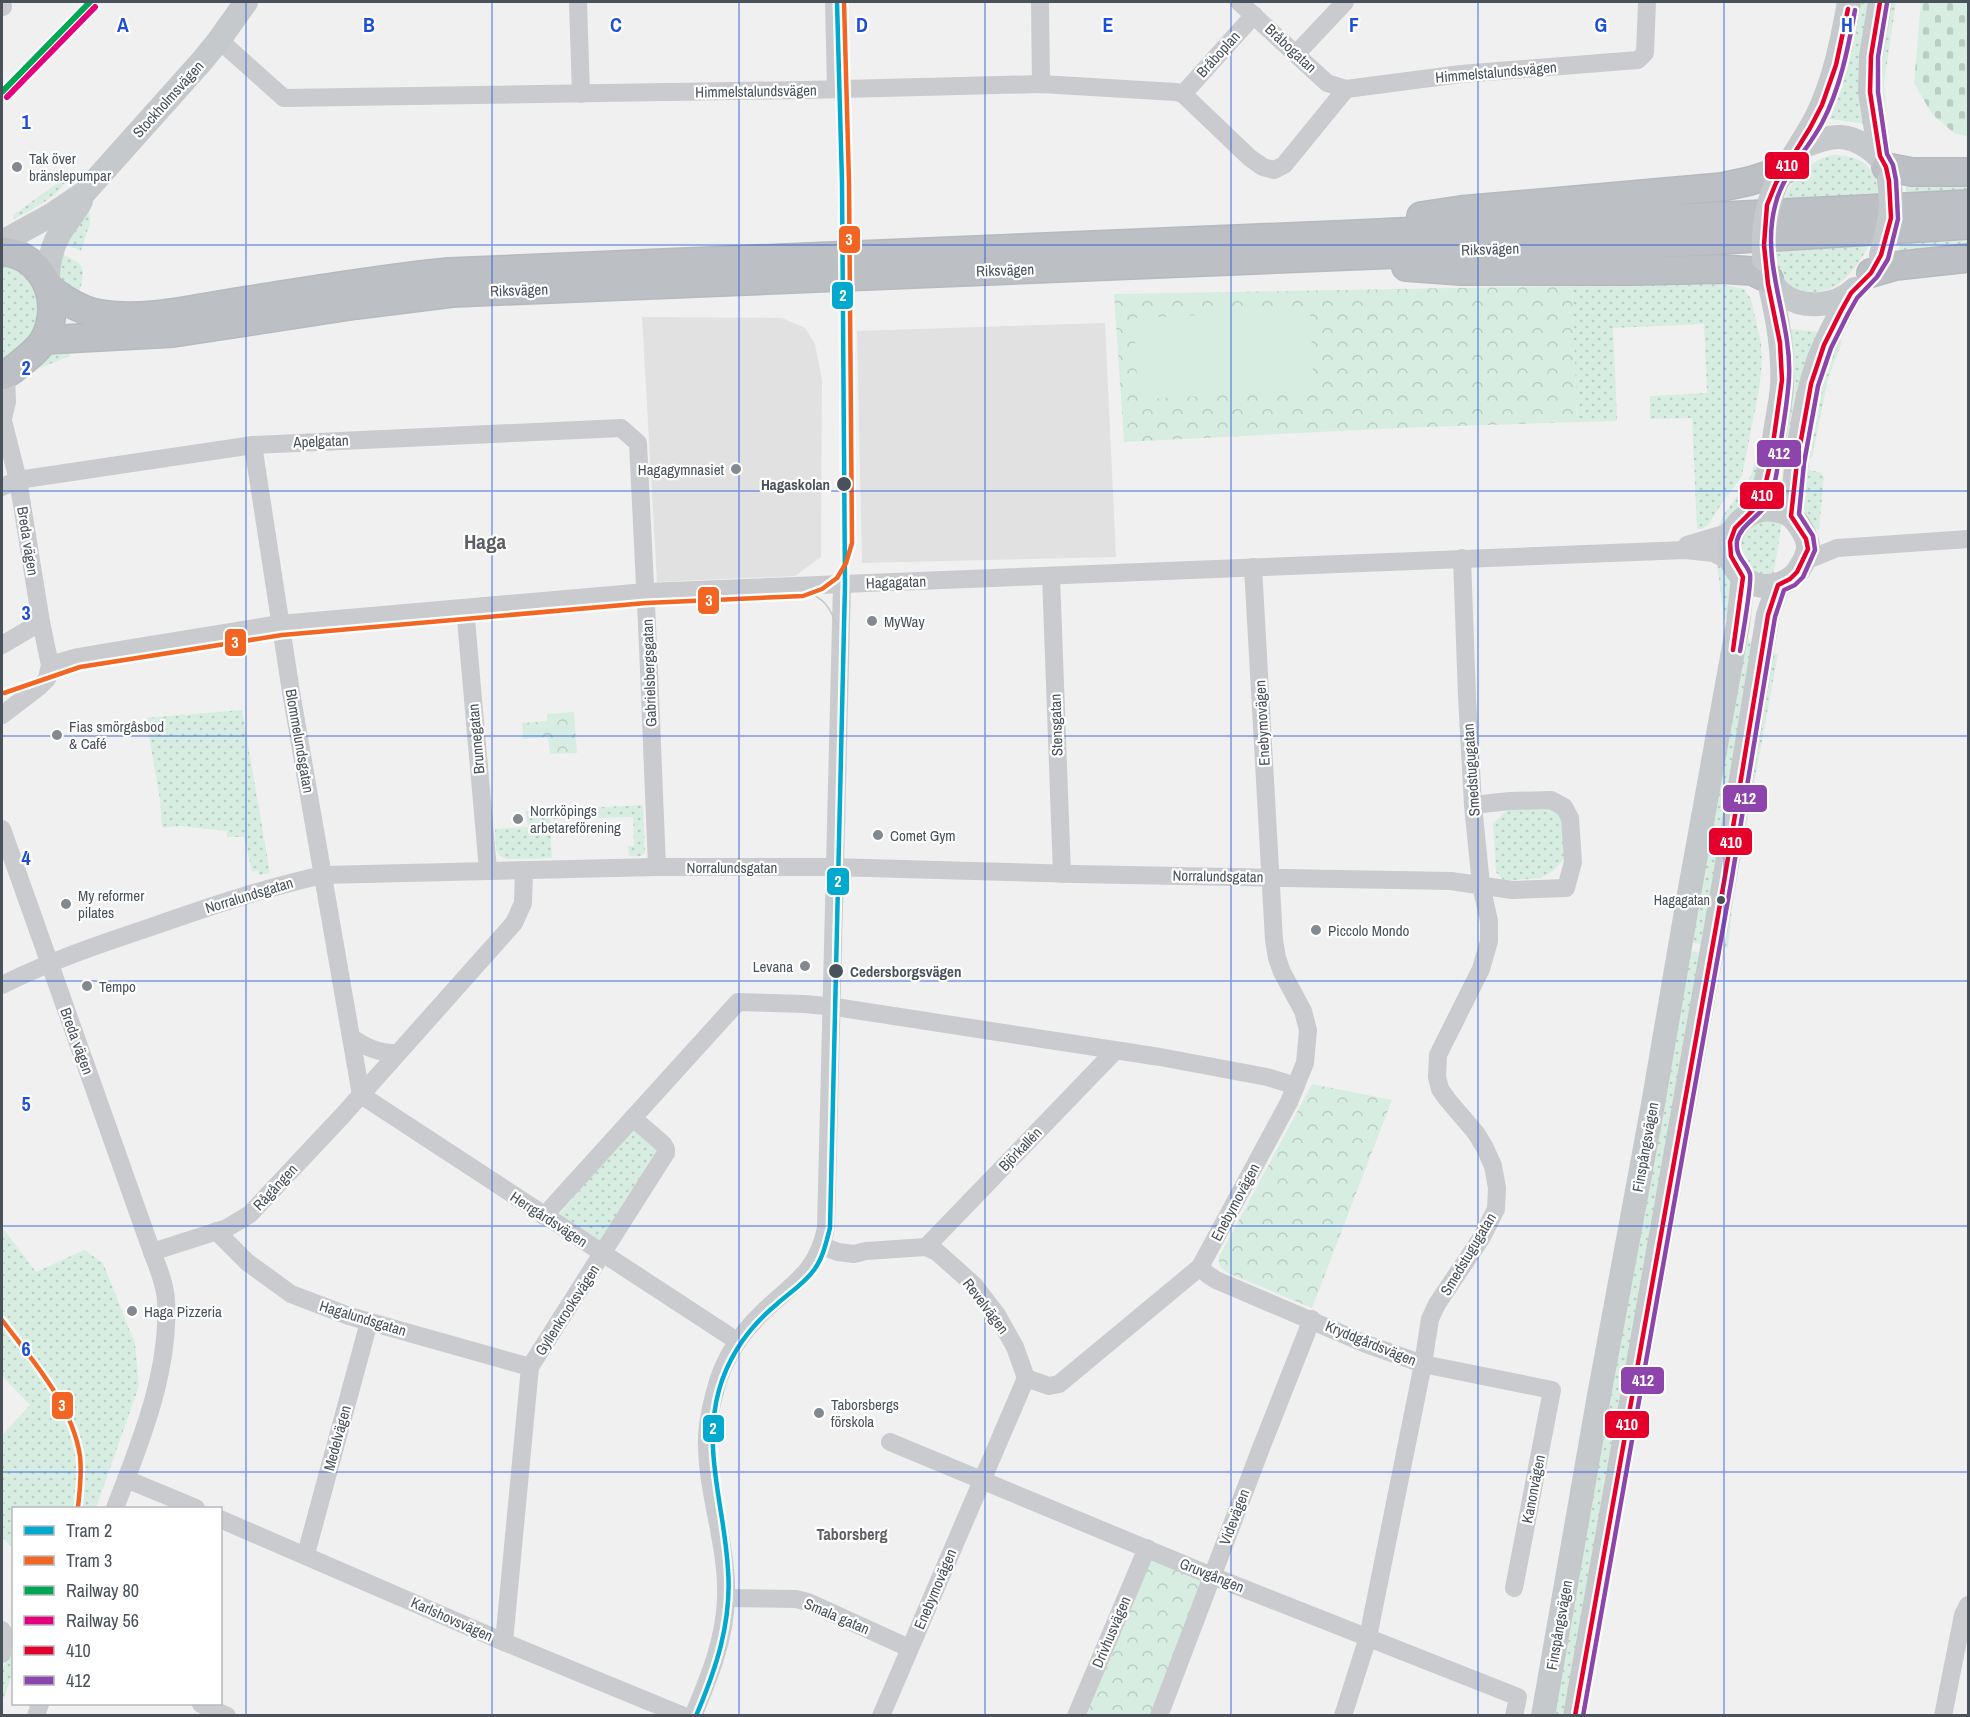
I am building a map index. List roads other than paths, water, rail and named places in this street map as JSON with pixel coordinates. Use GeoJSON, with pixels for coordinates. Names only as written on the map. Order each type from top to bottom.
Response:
{"type":"FeatureCollection","features":[{"type":"Feature","properties":{"kind":"highway"},"geometry":{"type":"LineString","coordinates":[[1321,246],[1390,221],[1461,210],[1722,187],[1750,182],[1787,167]]}},
{"type":"Feature","properties":{"kind":"highway"},"geometry":{"type":"LineString","coordinates":[[1885,168],[1912,172],[1968,172]]}},
{"type":"Feature","properties":{"kind":"highway","name":"Riksvägen"},"geometry":{"type":"LineString","coordinates":[[44,340],[173,333],[367,303],[452,293],[1321,246],[1968,204]]}},
{"type":"Feature","properties":{"kind":"highway","name":"Riksvägen"},"geometry":{"type":"LineString","coordinates":[[2,251],[22,256],[38,267],[49,286],[66,301],[93,312],[135,316],[371,281],[449,272],[1321,246],[1690,242],[1968,225]]}},
{"type":"Feature","properties":{"kind":"highway"},"geometry":{"type":"LineString","coordinates":[[1321,246],[1423,269],[1461,271],[1633,271],[1722,268],[1752,271],[1766,269]]}},
{"type":"Feature","properties":{"kind":"highway"},"geometry":{"type":"LineString","coordinates":[[1876,264],[1895,266],[1968,258]]}},
{"type":"Feature","properties":{"kind":"highway"},"geometry":{"type":"LineString","coordinates":[[4,375],[34,352],[44,340],[52,310],[49,286]]}},
{"type":"Feature","properties":{"kind":"main road","name":"Stockholmsvägen"},"geometry":{"type":"LineString","coordinates":[[2,242],[53,214],[84,193],[219,40],[246,2]]}},
{"type":"Feature","properties":{"kind":"main road"},"geometry":{"type":"LineString","coordinates":[[1747,516],[1765,509],[1785,512],[1795,521],[1806,539],[1808,549],[1803,562],[1790,579],[1778,585],[1769,586],[1750,583],[1738,571],[1729,551],[1730,537],[1732,530],[1762,497],[1782,386],[1778,332],[1766,269],[1763,229],[1768,202],[1817,116],[1830,83],[1843,38],[1849,2]]}},
{"type":"Feature","properties":{"kind":"main road"},"geometry":{"type":"LineString","coordinates":[[1795,521],[1797,462],[1811,384],[1824,345],[1851,293],[1876,264],[1891,218],[1891,195],[1869,92],[1870,56],[1880,2]]}},
{"type":"Feature","properties":{"kind":"main road"},"geometry":{"type":"LineString","coordinates":[[1787,167],[1819,140],[1841,137],[1861,144],[1885,168]]}},
{"type":"Feature","properties":{"kind":"main road","name":"Stockholmsvägen"},"geometry":{"type":"LineString","coordinates":[[49,286],[48,271],[55,245],[61,231],[79,206],[84,193]]}},
{"type":"Feature","properties":{"kind":"main road"},"geometry":{"type":"LineString","coordinates":[[1766,269],[1780,292],[1792,300],[1809,304],[1829,303],[1851,293]]}},
{"type":"Feature","properties":{"kind":"main road","name":"Finspångsvägen"},"geometry":{"type":"LineString","coordinates":[[1543,1716],[1730,666],[1742,591],[1738,571]]}},
{"type":"Feature","properties":{"kind":"main road","name":"Finspångsvägen"},"geometry":{"type":"LineString","coordinates":[[1575,1716],[1720,901],[1768,615],[1778,585]]}},
{"type":"Feature","properties":{"kind":"street"},"geometry":{"type":"LineString","coordinates":[[578,2],[581,94]]}},
{"type":"Feature","properties":{"kind":"street"},"geometry":{"type":"LineString","coordinates":[[834,2],[836,89]]}},
{"type":"Feature","properties":{"kind":"street"},"geometry":{"type":"LineString","coordinates":[[1040,2],[1041,84]]}},
{"type":"Feature","properties":{"kind":"street","name":"Bråbogatan"},"geometry":{"type":"LineString","coordinates":[[1239,2],[1327,83],[1346,89]]}},
{"type":"Feature","properties":{"kind":"street"},"geometry":{"type":"LineString","coordinates":[[1297,53],[1345,2]]}},
{"type":"Feature","properties":{"kind":"street","name":"Himmelstalundsvägen"},"geometry":{"type":"LineString","coordinates":[[1346,89],[1461,74],[1638,60],[1645,53],[1647,2]]}},
{"type":"Feature","properties":{"kind":"street","name":"Bråboplan"},"geometry":{"type":"LineString","coordinates":[[1183,94],[1254,15]]}},
{"type":"Feature","properties":{"kind":"street","name":"Himmelstalundsvägen"},"geometry":{"type":"LineString","coordinates":[[219,40],[284,98],[1041,84],[1183,94]]}},
{"type":"Feature","properties":{"kind":"street"},"geometry":{"type":"LineString","coordinates":[[1183,94],[1250,158],[1263,167],[1274,170],[1284,165],[1346,89]]}},
{"type":"Feature","properties":{"kind":"street","name":"Breda vägen"},"geometry":{"type":"LineString","coordinates":[[4,375],[7,402],[2,418],[10,484],[50,665]]}},
{"type":"Feature","properties":{"kind":"street","name":"Apelgatan"},"geometry":{"type":"LineString","coordinates":[[10,484],[253,445],[621,428],[638,443]]}},
{"type":"Feature","properties":{"kind":"street","name":"Gabrielsbergsgatan"},"geometry":{"type":"LineString","coordinates":[[638,443],[657,867]]}},
{"type":"Feature","properties":{"kind":"street","name":"Blommelundsgatan"},"geometry":{"type":"LineString","coordinates":[[253,445],[280,624],[361,1095]]}},
{"type":"Feature","properties":{"kind":"street","name":"Hagagatan"},"geometry":{"type":"LineString","coordinates":[[1674,550],[1698,541],[1714,539],[1747,516]]}},
{"type":"Feature","properties":{"kind":"street"},"geometry":{"type":"LineString","coordinates":[[1795,521],[1837,548]]}},
{"type":"Feature","properties":{"kind":"street"},"geometry":{"type":"LineString","coordinates":[[1803,562],[1837,548],[1968,539]]}},
{"type":"Feature","properties":{"kind":"street","name":"Hagagatan"},"geometry":{"type":"LineString","coordinates":[[50,665],[78,657],[280,624],[646,592],[1674,550],[1714,553],[1738,571]]}},
{"type":"Feature","properties":{"kind":"street","name":"Smedstugugatan"},"geometry":{"type":"LineString","coordinates":[[1343,1716],[1368,1637],[1423,1365],[1430,1319],[1437,1304],[1482,1237],[1496,1209],[1497,1188],[1493,1166],[1485,1148],[1476,1132],[1440,1089],[1437,1077],[1438,1055],[1481,969],[1489,941],[1489,921],[1481,885],[1473,805],[1462,558]]}},
{"type":"Feature","properties":{"kind":"street","name":"Enebymovägen"},"geometry":{"type":"LineString","coordinates":[[881,1716],[1026,1378],[1049,1386],[1059,1384],[1200,1268],[1296,1086],[1305,1063],[1308,1030],[1303,1011],[1276,958],[1274,940],[1253,567]]}},
{"type":"Feature","properties":{"kind":"street","name":"Stensgatan"},"geometry":{"type":"LineString","coordinates":[[1051,576],[1062,874]]}},
{"type":"Feature","properties":{"kind":"street"},"geometry":{"type":"LineString","coordinates":[[693,1716],[708,1682],[717,1653],[723,1630],[726,1598],[723,1549],[710,1474],[707,1433],[713,1398],[719,1378],[737,1341],[759,1315],[812,1265],[822,1246],[826,1228],[842,584]]}},
{"type":"Feature","properties":{"kind":"street","name":"Brunnegatan"},"geometry":{"type":"LineString","coordinates":[[465,608],[488,870]]}},
{"type":"Feature","properties":{"kind":"street"},"geometry":{"type":"LineString","coordinates":[[2,645],[41,622]]}},
{"type":"Feature","properties":{"kind":"street"},"geometry":{"type":"LineString","coordinates":[[2,715],[47,679],[50,665]]}},
{"type":"Feature","properties":{"kind":"street"},"geometry":{"type":"LineString","coordinates":[[1473,805],[1551,800],[1564,807],[1570,818],[1574,862],[1566,888],[1512,890],[1481,885]]}},
{"type":"Feature","properties":{"kind":"street","name":"Breda vägen"},"geometry":{"type":"LineString","coordinates":[[2,829],[152,1252]]}},
{"type":"Feature","properties":{"kind":"street","name":"Norralundsgatan"},"geometry":{"type":"LineString","coordinates":[[2,985],[50,962],[272,886],[323,875],[657,867],[835,867],[1062,874],[1452,881],[1481,885]]}},
{"type":"Feature","properties":{"kind":"street","name":"Rågången"},"geometry":{"type":"LineString","coordinates":[[152,1252],[240,1222],[250,1214],[361,1095],[514,923],[523,903],[524,871]]}},
{"type":"Feature","properties":{"kind":"street"},"geometry":{"type":"LineString","coordinates":[[544,1216],[738,1002],[832,1006],[1160,1057],[1257,1075],[1296,1086]]}},
{"type":"Feature","properties":{"kind":"street"},"geometry":{"type":"LineString","coordinates":[[351,1037],[371,1050],[398,1053]]}},
{"type":"Feature","properties":{"kind":"street","name":"Björkallén"},"geometry":{"type":"LineString","coordinates":[[926,1247],[1115,1051]]}},
{"type":"Feature","properties":{"kind":"street","name":"Herrgårdsvägen"},"geometry":{"type":"LineString","coordinates":[[361,1095],[737,1341]]}},
{"type":"Feature","properties":{"kind":"street","name":"Gyllenkrooksvägen"},"geometry":{"type":"LineString","coordinates":[[504,1642],[530,1367],[666,1153],[663,1144],[633,1118]]}},
{"type":"Feature","properties":{"kind":"street","name":"Hagalundsgatan"},"geometry":{"type":"LineString","coordinates":[[216,1231],[247,1262],[291,1294],[349,1316],[530,1367]]}},
{"type":"Feature","properties":{"kind":"street"},"geometry":{"type":"LineString","coordinates":[[822,1246],[838,1252],[854,1254],[866,1251],[926,1247]]}},
{"type":"Feature","properties":{"kind":"street","name":"Revelvägen"},"geometry":{"type":"LineString","coordinates":[[926,1247],[946,1259],[974,1285],[985,1299],[1007,1331],[1026,1378]]}},
{"type":"Feature","properties":{"kind":"street"},"geometry":{"type":"LineString","coordinates":[[116,1507],[147,1417],[163,1358],[166,1299],[164,1285],[152,1252]]}},
{"type":"Feature","properties":{"kind":"street","name":"Kryddgårdsvägen"},"geometry":{"type":"LineString","coordinates":[[1200,1268],[1216,1280],[1312,1319],[1366,1344],[1423,1365],[1552,1390]]}},
{"type":"Feature","properties":{"kind":"street","name":"Videvägen"},"geometry":{"type":"LineString","coordinates":[[1159,1716],[1312,1319]]}},
{"type":"Feature","properties":{"kind":"street","name":"Medelvägen"},"geometry":{"type":"LineString","coordinates":[[306,1554],[369,1322]]}},
{"type":"Feature","properties":{"kind":"street","name":"Kanonvägen"},"geometry":{"type":"LineString","coordinates":[[1514,1587],[1552,1390]]}},
{"type":"Feature","properties":{"kind":"street","name":"Gruvgången"},"geometry":{"type":"LineString","coordinates":[[890,1442],[1212,1576],[1518,1697],[1514,1716]]}},
{"type":"Feature","properties":{"kind":"street"},"geometry":{"type":"LineString","coordinates":[[126,1479],[191,1507]]}},
{"type":"Feature","properties":{"kind":"street","name":"Karlshovsvägen"},"geometry":{"type":"LineString","coordinates":[[222,1520],[306,1554],[504,1642],[684,1716]]}},
{"type":"Feature","properties":{"kind":"street","name":"Drivhusvägen"},"geometry":{"type":"LineString","coordinates":[[1076,1716],[1147,1548]]}},
{"type":"Feature","properties":{"kind":"street","name":"Smala gatan"},"geometry":{"type":"LineString","coordinates":[[726,1598],[796,1599],[808,1602],[909,1648]]}},
{"type":"Feature","properties":{"kind":"street"},"geometry":{"type":"LineString","coordinates":[[1943,1716],[1963,1615],[1968,1605]]}},
{"type":"Feature","properties":{"kind":"street"},"geometry":{"type":"LineString","coordinates":[[2,1630],[4,1649],[2,1654]]}},
{"type":"Feature","properties":{"kind":"street"},"geometry":{"type":"LineString","coordinates":[[203,1705],[227,1716]]}},
{"type":"Feature","properties":{"kind":"tram line","name":"2"},"geometry":{"type":"LineString","coordinates":[[696,1716],[716,1663],[728,1608],[728,1570],[716,1480],[713,1435],[714,1413],[719,1390],[728,1365],[741,1342],[767,1313],[814,1270],[822,1255],[830,1228],[845,584],[842,182],[837,2]]}},
{"type":"Feature","properties":{"kind":"tram line","name":"3"},"geometry":{"type":"LineString","coordinates":[[4,693],[80,667],[282,635],[646,603],[803,596],[822,589],[837,578],[846,563],[852,543],[849,182],[844,2]]}},
{"type":"Feature","properties":{"kind":"tram line"},"geometry":{"type":"LineString","coordinates":[[802,589],[826,604],[838,629]]}},
{"type":"Feature","properties":{"kind":"tram line","name":"3"},"geometry":{"type":"LineString","coordinates":[[2,1320],[38,1367],[69,1418],[80,1456],[78,1507]]}},
{"type":"Feature","properties":{"kind":"rail line","name":"80"},"geometry":{"type":"LineString","coordinates":[[2,92],[90,2]]}},
{"type":"Feature","properties":{"kind":"rail line","name":"56"},"geometry":{"type":"LineString","coordinates":[[7,97],[95,7]]}},
{"type":"Feature","properties":{"kind":"place","name":"Tak över bränslepumpar"},"geometry":{"type":"Point","coordinates":[17,167]}},
{"type":"Feature","properties":{"kind":"place","name":"Hagagymnasiet"},"geometry":{"type":"Point","coordinates":[736,469]}},
{"type":"Feature","properties":{"kind":"place","name":"Hagaskolan"},"geometry":{"type":"Point","coordinates":[844,484]}},
{"type":"Feature","properties":{"kind":"place","name":"MyWay"},"geometry":{"type":"Point","coordinates":[872,621]}},
{"type":"Feature","properties":{"kind":"place","name":"Fias smörgåsbod & Café"},"geometry":{"type":"Point","coordinates":[57,735]}},
{"type":"Feature","properties":{"kind":"place","name":"Norrköpings arbetareförening"},"geometry":{"type":"Point","coordinates":[518,819]}},
{"type":"Feature","properties":{"kind":"place","name":"Comet Gym"},"geometry":{"type":"Point","coordinates":[878,835]}},
{"type":"Feature","properties":{"kind":"place","name":"Hagagatan"},"geometry":{"type":"Point","coordinates":[1721,900]}},
{"type":"Feature","properties":{"kind":"place","name":"My reformer pilates"},"geometry":{"type":"Point","coordinates":[66,904]}},
{"type":"Feature","properties":{"kind":"place","name":"Piccolo Mondo"},"geometry":{"type":"Point","coordinates":[1316,930]}},
{"type":"Feature","properties":{"kind":"place","name":"Levana"},"geometry":{"type":"Point","coordinates":[805,966]}},
{"type":"Feature","properties":{"kind":"place","name":"Cedersborgsvägen"},"geometry":{"type":"Point","coordinates":[836,971]}},
{"type":"Feature","properties":{"kind":"place","name":"Tempo"},"geometry":{"type":"Point","coordinates":[87,986]}},
{"type":"Feature","properties":{"kind":"place","name":"Haga Pizzeria"},"geometry":{"type":"Point","coordinates":[132,1311]}},
{"type":"Feature","properties":{"kind":"place","name":"Taborsbergs förskola"},"geometry":{"type":"Point","coordinates":[819,1413]}},
{"type":"Feature","properties":{"kind":"district","name":"Haga"},"geometry":{"type":"Point","coordinates":[485,541]}},
{"type":"Feature","properties":{"kind":"district","name":"Taborsberg"},"geometry":{"type":"Point","coordinates":[852,1534]}}]}
